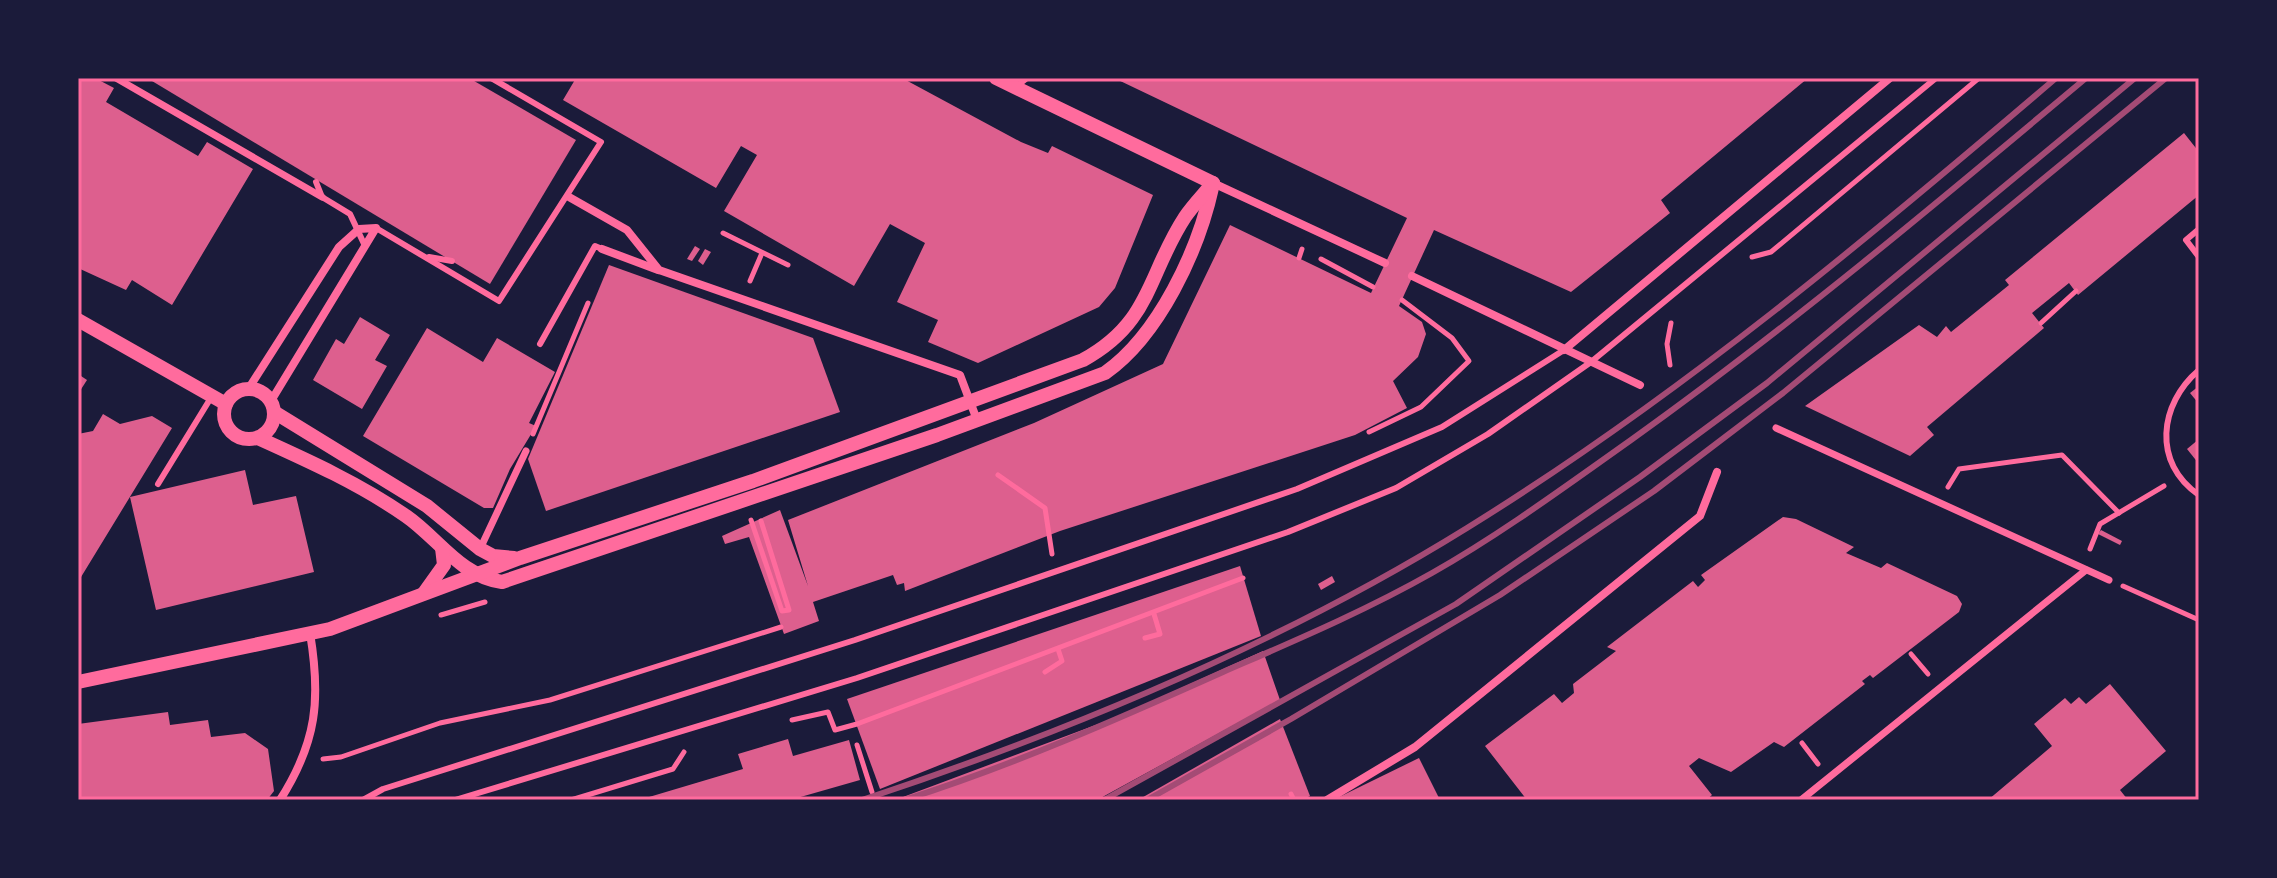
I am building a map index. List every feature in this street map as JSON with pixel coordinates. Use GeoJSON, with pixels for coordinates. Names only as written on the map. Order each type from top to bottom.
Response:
{"type":"FeatureCollection","features":[{"type":"Feature","properties":{"kind":"street"},"geometry":{"type":"LineString","coordinates":[[116,78],[322,197]]}},
{"type":"Feature","properties":{"kind":"street"},"geometry":{"type":"LineString","coordinates":[[996,78],[1385,263]]}},
{"type":"Feature","properties":{"kind":"street"},"geometry":{"type":"LineString","coordinates":[[1564,350],[1890,78]]}},
{"type":"Feature","properties":{"kind":"street"},"geometry":{"type":"LineString","coordinates":[[78,682],[310,633],[418,599],[477,573],[768,476],[1083,360],[1105,348],[1124,331],[1140,309],[1185,217],[1213,183]]}},
{"type":"Feature","properties":{"kind":"street"},"geometry":{"type":"LineString","coordinates":[[78,320],[219,400],[230,432],[243,439],[258,438],[333,472],[417,524],[442,548],[477,573],[502,582],[977,420],[1105,373],[1126,358],[1157,317],[1203,226],[1213,183]]}},
{"type":"Feature","properties":{"kind":"street"},"geometry":{"type":"LineString","coordinates":[[569,197],[627,230],[659,270]]}},
{"type":"Feature","properties":{"kind":"street"},"geometry":{"type":"LineString","coordinates":[[249,388],[339,247],[359,229],[376,228]]}},
{"type":"Feature","properties":{"kind":"street"},"geometry":{"type":"LineString","coordinates":[[258,438],[270,429],[273,406],[376,228]]}},
{"type":"Feature","properties":{"kind":"street"},"geometry":{"type":"LineString","coordinates":[[602,249],[960,375],[977,420]]}},
{"type":"Feature","properties":{"kind":"street"},"geometry":{"type":"LineString","coordinates":[[1412,276],[1640,385]]}},
{"type":"Feature","properties":{"kind":"street"},"geometry":{"type":"LineString","coordinates":[[219,400],[249,388],[262,392],[273,406],[427,506],[480,549],[493,556],[520,558]]}},
{"type":"Feature","properties":{"kind":"street"},"geometry":{"type":"LineString","coordinates":[[1776,428],[2109,580]]}},
{"type":"Feature","properties":{"kind":"street"},"geometry":{"type":"LineString","coordinates":[[480,549],[526,451]]}},
{"type":"Feature","properties":{"kind":"street"},"geometry":{"type":"LineString","coordinates":[[1327,800],[1415,747],[1700,516],[1717,472]]}},
{"type":"Feature","properties":{"kind":"street"},"geometry":{"type":"LineString","coordinates":[[418,599],[439,576],[444,565],[442,548]]}},
{"type":"Feature","properties":{"kind":"street"},"geometry":{"type":"LineString","coordinates":[[1801,800],[2086,570]]}},
{"type":"Feature","properties":{"kind":"street"},"geometry":{"type":"LineString","coordinates":[[280,800],[302,760],[313,728],[318,676],[310,633]]}},
{"type":"Feature","properties":{"kind":"lane"},"geometry":{"type":"LineString","coordinates":[[376,228],[499,301],[538,237],[569,197],[601,142],[491,78]]}},
{"type":"Feature","properties":{"kind":"lane"},"geometry":{"type":"LineString","coordinates":[[1014,88],[1027,78]]}},
{"type":"Feature","properties":{"kind":"lane"},"geometry":{"type":"LineString","coordinates":[[455,800],[857,678],[1349,509],[1438,465],[1591,362],[1936,78]]}},
{"type":"Feature","properties":{"kind":"lane"},"geometry":{"type":"LineString","coordinates":[[316,182],[322,197],[350,214],[365,246]]}},
{"type":"Feature","properties":{"kind":"lane"},"geometry":{"type":"LineString","coordinates":[[2199,229],[2186,240],[2199,257]]}},
{"type":"Feature","properties":{"kind":"lane"},"geometry":{"type":"LineString","coordinates":[[540,344],[595,246],[602,249]]}},
{"type":"Feature","properties":{"kind":"lane"},"geometry":{"type":"LineString","coordinates":[[422,255],[452,261]]}},
{"type":"Feature","properties":{"kind":"lane"},"geometry":{"type":"LineString","coordinates":[[363,800],[383,789],[855,640],[1297,489],[1442,427],[1564,350]]}},
{"type":"Feature","properties":{"kind":"lane"},"geometry":{"type":"LineString","coordinates":[[2199,370],[2179,388],[2166,423],[2170,460],[2179,476],[2199,495]]}},
{"type":"Feature","properties":{"kind":"lane"},"geometry":{"type":"LineString","coordinates":[[158,484],[219,400]]}},
{"type":"Feature","properties":{"kind":"path"},"geometry":{"type":"LineString","coordinates":[[1747,258],[1771,252],[1979,78]]}},
{"type":"Feature","properties":{"kind":"path"},"geometry":{"type":"LineString","coordinates":[[723,233],[788,265]]}},
{"type":"Feature","properties":{"kind":"path"},"geometry":{"type":"LineString","coordinates":[[1299,258],[1302,249]]}},
{"type":"Feature","properties":{"kind":"path"},"geometry":{"type":"LineString","coordinates":[[742,299],[762,253]]}},
{"type":"Feature","properties":{"kind":"path"},"geometry":{"type":"LineString","coordinates":[[2041,323],[2076,291]]}},
{"type":"Feature","properties":{"kind":"path"},"geometry":{"type":"LineString","coordinates":[[1369,432],[1421,407],[1469,361],[1452,338],[1402,300]]}},
{"type":"Feature","properties":{"kind":"path"},"geometry":{"type":"LineString","coordinates":[[1670,365],[1667,344],[1669,327],[1677,311]]}},
{"type":"Feature","properties":{"kind":"path"},"geometry":{"type":"LineString","coordinates":[[526,451],[557,373]]}},
{"type":"Feature","properties":{"kind":"path"},"geometry":{"type":"LineString","coordinates":[[1939,503],[1959,469],[2062,455],[2119,513]]}},
{"type":"Feature","properties":{"kind":"path"},"geometry":{"type":"LineString","coordinates":[[998,475],[1045,508],[1053,555]]}},
{"type":"Feature","properties":{"kind":"path"},"geometry":{"type":"LineString","coordinates":[[2086,570],[2091,541],[2100,524],[2179,476]]}},
{"type":"Feature","properties":{"kind":"path"},"geometry":{"type":"LineString","coordinates":[[748,511],[782,611],[789,610],[759,521],[766,519]]}},
{"type":"Feature","properties":{"kind":"path"},"geometry":{"type":"LineString","coordinates":[[786,720],[828,712],[835,730],[1154,614],[1243,578]]}},
{"type":"Feature","properties":{"kind":"path"},"geometry":{"type":"LineString","coordinates":[[2109,580],[2199,620]]}},
{"type":"Feature","properties":{"kind":"path"},"geometry":{"type":"LineString","coordinates":[[1145,638],[1160,634],[1154,614]]}},
{"type":"Feature","properties":{"kind":"path"},"geometry":{"type":"LineString","coordinates":[[302,760],[341,757],[440,723],[550,700],[781,627]]}},
{"type":"Feature","properties":{"kind":"path"},"geometry":{"type":"LineString","coordinates":[[1045,672],[1062,661],[1058,649]]}},
{"type":"Feature","properties":{"kind":"path"},"geometry":{"type":"LineString","coordinates":[[857,745],[872,792]]}},
{"type":"Feature","properties":{"kind":"path"},"geometry":{"type":"LineString","coordinates":[[571,800],[673,769],[686,749]]}},
{"type":"Feature","properties":{"kind":"building"},"geometry":{"type":"Polygon","coordinates":[[[78,78],[95,78],[114,88],[106,102],[198,156],[207,142],[253,169],[172,305],[132,280],[126,290],[78,268],[78,78]]]}},
{"type":"Feature","properties":{"kind":"building"},"geometry":{"type":"Polygon","coordinates":[[[147,78],[469,78],[576,140],[490,284],[147,78]]]}},
{"type":"Feature","properties":{"kind":"building"},"geometry":{"type":"Polygon","coordinates":[[[576,78],[902,78],[1021,142],[1048,153],[1052,146],[1153,195],[1115,288],[1099,307],[978,363],[928,342],[938,320],[897,302],[925,243],[890,224],[854,286],[724,211],[757,155],[741,146],[716,188],[563,100],[576,78]]]}},
{"type":"Feature","properties":{"kind":"building"},"geometry":{"type":"Polygon","coordinates":[[[1114,78],[1808,78],[1661,200],[1670,213],[1571,292],[1434,230],[1399,306],[1422,322],[1426,334],[1418,357],[1393,381],[1407,408],[1355,435],[1060,531],[905,591],[904,583],[897,585],[893,575],[813,602],[819,621],[784,634],[749,537],[725,544],[722,536],[780,510],[808,586],[788,520],[1034,423],[1163,364],[1230,225],[1371,293],[1407,218],[1114,78]]]}},
{"type":"Feature","properties":{"kind":"building"},"geometry":{"type":"Polygon","coordinates":[[[2184,133],[2199,152],[2199,195],[2078,295],[2069,283],[2032,313],[2044,328],[1927,427],[1934,435],[1910,456],[1805,406],[1919,325],[1937,337],[1946,326],[1951,332],[2009,285],[2005,280],[2184,133]]]}},
{"type":"Feature","properties":{"kind":"building"},"geometry":{"type":"Polygon","coordinates":[[[695,246],[700,249],[692,261],[687,259],[695,246]]]}},
{"type":"Feature","properties":{"kind":"building"},"geometry":{"type":"Polygon","coordinates":[[[705,249],[711,252],[703,265],[698,261],[705,249]]]}},
{"type":"Feature","properties":{"kind":"building"},"geometry":{"type":"Polygon","coordinates":[[[609,265],[813,338],[840,412],[546,511],[528,459],[609,265]]]}},
{"type":"Feature","properties":{"kind":"building"},"geometry":{"type":"Polygon","coordinates":[[[360,317],[390,335],[375,360],[387,366],[362,409],[313,380],[336,339],[344,344],[360,317]]]}},
{"type":"Feature","properties":{"kind":"building"},"geometry":{"type":"Polygon","coordinates":[[[427,328],[483,362],[497,338],[555,372],[529,423],[536,426],[510,469],[493,508],[484,508],[363,436],[427,328]]]}},
{"type":"Feature","properties":{"kind":"building"},"geometry":{"type":"Polygon","coordinates":[[[78,374],[87,380],[78,394],[78,374]]]}},
{"type":"Feature","properties":{"kind":"building"},"geometry":{"type":"Polygon","coordinates":[[[2199,386],[2199,404],[2190,393],[2199,386]]]}},
{"type":"Feature","properties":{"kind":"building"},"geometry":{"type":"Polygon","coordinates":[[[103,414],[120,424],[152,416],[172,428],[78,582],[78,434],[93,431],[103,414]]]}},
{"type":"Feature","properties":{"kind":"building"},"geometry":{"type":"Polygon","coordinates":[[[2199,439],[2199,464],[2187,449],[2199,439]]]}},
{"type":"Feature","properties":{"kind":"building"},"geometry":{"type":"Polygon","coordinates":[[[245,470],[253,505],[296,496],[314,572],[156,610],[130,497],[245,470]]]}},
{"type":"Feature","properties":{"kind":"building"},"geometry":{"type":"Polygon","coordinates":[[[1783,517],[1796,519],[1854,547],[1846,553],[1881,568],[1887,563],[1957,596],[1962,604],[1959,612],[1873,678],[1870,675],[1862,681],[1865,684],[1784,747],[1774,742],[1731,772],[1699,758],[1689,766],[1712,795],[1706,800],[1527,800],[1485,746],[1554,694],[1562,703],[1574,693],[1573,684],[1616,651],[1607,647],[1693,581],[1698,587],[1705,580],[1701,575],[1783,517]]]}},
{"type":"Feature","properties":{"kind":"building"},"geometry":{"type":"Polygon","coordinates":[[[2101,530],[2122,541],[2120,545],[2098,534],[2101,530]]]}},
{"type":"Feature","properties":{"kind":"building"},"geometry":{"type":"Polygon","coordinates":[[[1240,566],[1261,636],[880,789],[847,699],[1240,566]]]}},
{"type":"Feature","properties":{"kind":"building"},"geometry":{"type":"Polygon","coordinates":[[[1332,576],[1335,582],[1321,590],[1318,584],[1332,576]]]}},
{"type":"Feature","properties":{"kind":"building"},"geometry":{"type":"Polygon","coordinates":[[[1263,651],[1280,700],[1097,800],[895,800],[1117,717],[1263,651]]]}},
{"type":"Feature","properties":{"kind":"building"},"geometry":{"type":"Polygon","coordinates":[[[2110,684],[2166,751],[2120,790],[2128,800],[1988,800],[2052,746],[2034,724],[2065,698],[2071,704],[2079,697],[2086,704],[2110,684]]]}},
{"type":"Feature","properties":{"kind":"building"},"geometry":{"type":"Polygon","coordinates":[[[168,712],[170,725],[208,720],[211,737],[245,733],[268,749],[274,791],[267,800],[78,800],[78,724],[168,712]]]}},
{"type":"Feature","properties":{"kind":"building"},"geometry":{"type":"Polygon","coordinates":[[[1280,719],[1310,796],[1302,800],[1138,800],[1280,719]]]}},
{"type":"Feature","properties":{"kind":"building"},"geometry":{"type":"Polygon","coordinates":[[[788,739],[793,756],[849,740],[860,780],[790,800],[639,800],[743,769],[738,754],[788,739]]]}},
{"type":"Feature","properties":{"kind":"building"},"geometry":{"type":"Polygon","coordinates":[[[1419,758],[1440,800],[1333,800],[1419,758]]]}},
{"type":"Feature","properties":{"kind":"railway"},"geometry":{"type":"LineString","coordinates":[[862,800],[1018,745],[1172,682],[1323,610],[1467,528],[1545,478],[1696,371],[1915,198],[2056,78]]}},
{"type":"Feature","properties":{"kind":"railway"},"geometry":{"type":"LineString","coordinates":[[904,800],[1026,757],[1144,707],[1355,613],[1458,558],[1558,492],[1748,353],[1918,218],[2086,78]]}},
{"type":"Feature","properties":{"kind":"railway"},"geometry":{"type":"LineString","coordinates":[[1104,800],[1456,604],[1640,477],[1767,383],[2135,78]]}},
{"type":"Feature","properties":{"kind":"railway"},"geometry":{"type":"LineString","coordinates":[[1147,800],[1500,595],[1654,491],[1783,393],[2166,78]]}}]}
